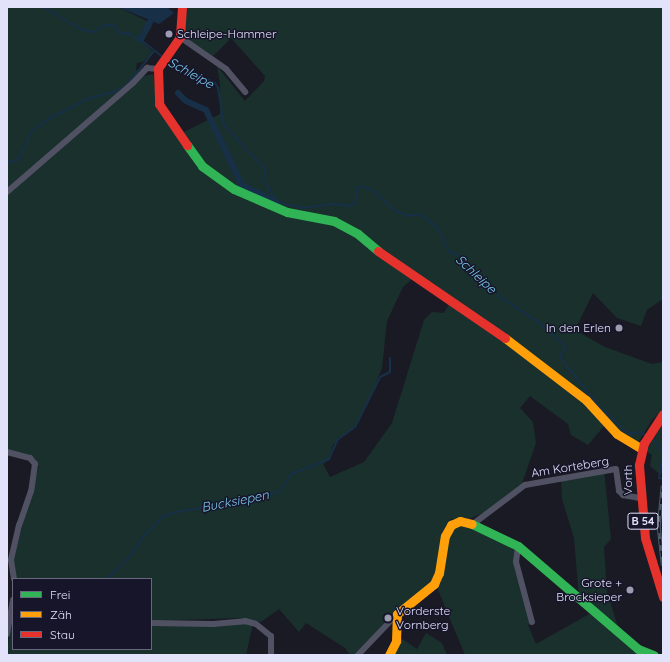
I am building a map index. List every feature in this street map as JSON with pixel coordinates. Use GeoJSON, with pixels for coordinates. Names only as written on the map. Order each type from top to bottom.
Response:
{"type":"FeatureCollection","features":[{"type":"Feature","properties":{"kind":"street"},"geometry":{"type":"LineString","coordinates":[[182,7],[180,37],[164,58],[158,69],[158,95],[163,112],[194,157],[215,177],[277,209],[334,221],[358,234],[391,262],[471,313],[560,378],[586,400],[617,434],[643,446]]}},
{"type":"Feature","properties":{"kind":"street"},"geometry":{"type":"LineString","coordinates":[[180,37],[226,69],[245,92]]}},
{"type":"Feature","properties":{"kind":"street"},"geometry":{"type":"LineString","coordinates":[[7,192],[133,83],[147,68],[158,69]]}},
{"type":"Feature","properties":{"kind":"street","name":"Vorth"},"geometry":{"type":"LineString","coordinates":[[663,414],[649,434],[643,446],[639,464],[640,498],[647,545],[663,597]]}},
{"type":"Feature","properties":{"kind":"street"},"geometry":{"type":"LineString","coordinates":[[7,452],[30,458],[35,464],[31,491],[19,525],[11,560],[14,578]]}},
{"type":"Feature","properties":{"kind":"street","name":"Am Korteberg"},"geometry":{"type":"LineString","coordinates":[[473,524],[525,485],[616,470],[619,491],[623,495],[640,498]]}},
{"type":"Feature","properties":{"kind":"street"},"geometry":{"type":"LineString","coordinates":[[358,655],[397,614],[434,584],[439,573],[445,536],[451,525],[460,521],[473,524],[518,546],[638,649],[654,655]]}},
{"type":"Feature","properties":{"kind":"street"},"geometry":{"type":"LineString","coordinates":[[518,546],[516,562],[532,622]]}},
{"type":"Feature","properties":{"kind":"street"},"geometry":{"type":"LineString","coordinates":[[7,634],[12,606]]}},
{"type":"Feature","properties":{"kind":"street"},"geometry":{"type":"LineString","coordinates":[[389,655],[396,641],[397,614]]}},
{"type":"Feature","properties":{"kind":"street"},"geometry":{"type":"LineString","coordinates":[[152,623],[213,624],[245,621],[256,624],[271,636],[272,655]]}},
{"type":"Feature","properties":{"kind":"green space"},"geometry":{"type":"Polygon","coordinates":[[[7,7],[118,7],[153,24],[143,42],[153,52],[143,62],[137,63],[136,70],[143,76],[154,74],[156,103],[191,157],[230,189],[338,225],[353,233],[412,279],[403,287],[387,321],[382,368],[370,398],[354,427],[333,445],[329,460],[323,464],[330,477],[364,462],[392,423],[424,320],[432,312],[444,313],[449,304],[456,306],[574,392],[604,426],[588,445],[571,435],[568,424],[530,396],[520,408],[533,422],[536,443],[521,486],[489,510],[469,519],[451,519],[447,524],[433,581],[394,612],[356,655],[350,655],[345,648],[306,623],[299,632],[279,609],[261,622],[238,618],[152,621],[152,578],[17,578],[13,560],[39,465],[34,458],[7,450],[7,7]]]}},
{"type":"Feature","properties":{"kind":"green space"},"geometry":{"type":"Polygon","coordinates":[[[184,7],[663,7],[663,299],[647,310],[641,326],[617,318],[593,293],[575,330],[605,347],[652,364],[663,362],[663,409],[652,420],[638,443],[618,433],[586,398],[392,260],[355,228],[284,209],[215,175],[180,134],[220,114],[220,84],[217,66],[245,101],[264,81],[265,76],[231,38],[213,56],[183,36],[184,7]]]}},
{"type":"Feature","properties":{"kind":"green space"},"geometry":{"type":"Polygon","coordinates":[[[663,423],[663,469],[661,475],[650,466],[652,455],[646,451],[663,423]]]}},
{"type":"Feature","properties":{"kind":"green space"},"geometry":{"type":"Polygon","coordinates":[[[604,470],[611,539],[604,547],[607,592],[619,630],[579,597],[574,538],[562,499],[561,480],[604,470]]]}},
{"type":"Feature","properties":{"kind":"green space"},"geometry":{"type":"Polygon","coordinates":[[[464,523],[516,547],[514,562],[532,624],[528,625],[536,644],[591,613],[650,655],[465,655],[436,585],[452,527],[464,523]]]}},
{"type":"Feature","properties":{"kind":"green space"},"geometry":{"type":"Polygon","coordinates":[[[12,612],[12,650],[152,650],[152,626],[238,622],[253,624],[246,655],[7,655],[12,612]]]}},
{"type":"Feature","properties":{"kind":"green space"},"geometry":{"type":"Polygon","coordinates":[[[426,633],[442,643],[447,655],[392,655],[398,636],[417,649],[426,633]]]}},
{"type":"Feature","properties":{"kind":"water"},"geometry":{"type":"Polygon","coordinates":[[[118,7],[167,7],[174,13],[159,24],[118,7]]]}},
{"type":"Feature","properties":{"kind":"waterway","name":"Schleipe"},"geometry":{"type":"LineString","coordinates":[[42,7],[83,30],[93,32],[105,25],[115,26],[120,34],[127,33],[141,40],[163,57]]}},
{"type":"Feature","properties":{"kind":"waterway"},"geometry":{"type":"LineString","coordinates":[[145,31],[150,22]]}},
{"type":"Feature","properties":{"kind":"waterway","name":"Schleipe"},"geometry":{"type":"LineString","coordinates":[[141,40],[142,36]]}},
{"type":"Feature","properties":{"kind":"waterway"},"geometry":{"type":"LineString","coordinates":[[7,163],[19,159],[31,132],[48,119],[87,99],[114,92],[126,86],[154,51]]}},
{"type":"Feature","properties":{"kind":"waterway","name":"Schleipe"},"geometry":{"type":"LineString","coordinates":[[167,59],[215,83],[218,88],[224,125],[265,169],[263,179],[277,202],[302,208],[336,204],[350,206],[356,202],[356,189],[361,186],[372,190],[394,210],[408,216],[419,214],[438,228],[449,252],[458,255],[467,263],[481,283],[491,286],[499,296],[538,322],[564,345],[565,350],[560,354],[560,357],[597,404],[629,434],[640,432],[645,435]]}},
{"type":"Feature","properties":{"kind":"waterway"},"geometry":{"type":"LineString","coordinates":[[178,93],[186,101],[206,110],[242,185],[277,202]]}},
{"type":"Feature","properties":{"kind":"waterway","name":"Bucksiepen"},"geometry":{"type":"LineString","coordinates":[[108,578],[133,553],[143,537],[162,517],[175,512],[241,502],[279,492],[291,474],[329,459],[338,439],[355,427],[380,377],[390,372],[390,358]]}},
{"type":"Feature","properties":{"kind":"waterway","name":"Schleipe"},"geometry":{"type":"LineString","coordinates":[[651,438],[655,441],[663,453],[659,478],[663,479]]}},
{"type":"Feature","properties":{"kind":"railway"},"geometry":{"type":"LineString","coordinates":[[663,486],[659,527],[663,566]]}},
{"type":"Feature","properties":{"kind":"traffic: fast"},"geometry":{"type":"LineString","coordinates":[[187,145],[202,166],[234,189],[287,212],[334,221],[358,234],[378,251]]}},
{"type":"Feature","properties":{"kind":"traffic: fast"},"geometry":{"type":"LineString","coordinates":[[472,524],[518,546],[638,649],[654,655]]}},
{"type":"Feature","properties":{"kind":"traffic: slow"},"geometry":{"type":"LineString","coordinates":[[505,338],[586,400],[617,434],[642,449]]}},
{"type":"Feature","properties":{"kind":"traffic: slow"},"geometry":{"type":"LineString","coordinates":[[389,655],[396,641],[397,614],[434,584],[439,573],[445,536],[451,525],[460,521],[472,524]]}},
{"type":"Feature","properties":{"kind":"traffic: jam"},"geometry":{"type":"LineString","coordinates":[[182,7],[180,37],[158,69],[159,104],[187,145]]}},
{"type":"Feature","properties":{"kind":"traffic: jam"},"geometry":{"type":"LineString","coordinates":[[378,251],[505,338]]}},
{"type":"Feature","properties":{"kind":"traffic: jam"},"geometry":{"type":"LineString","coordinates":[[663,414],[644,443],[639,465],[645,538],[663,597]]}},
{"type":"Feature","properties":{"kind":"place","name":"Schleipe-Hammer"},"geometry":{"type":"Point","coordinates":[169,34]}},
{"type":"Feature","properties":{"kind":"place","name":"In den Erlen"},"geometry":{"type":"Point","coordinates":[619,328]}},
{"type":"Feature","properties":{"kind":"place","name":"Grote + Brocksieper"},"geometry":{"type":"Point","coordinates":[630,590]}},
{"type":"Feature","properties":{"kind":"place","name":"Vorderste Vornberg"},"geometry":{"type":"Point","coordinates":[388,618]}}]}
